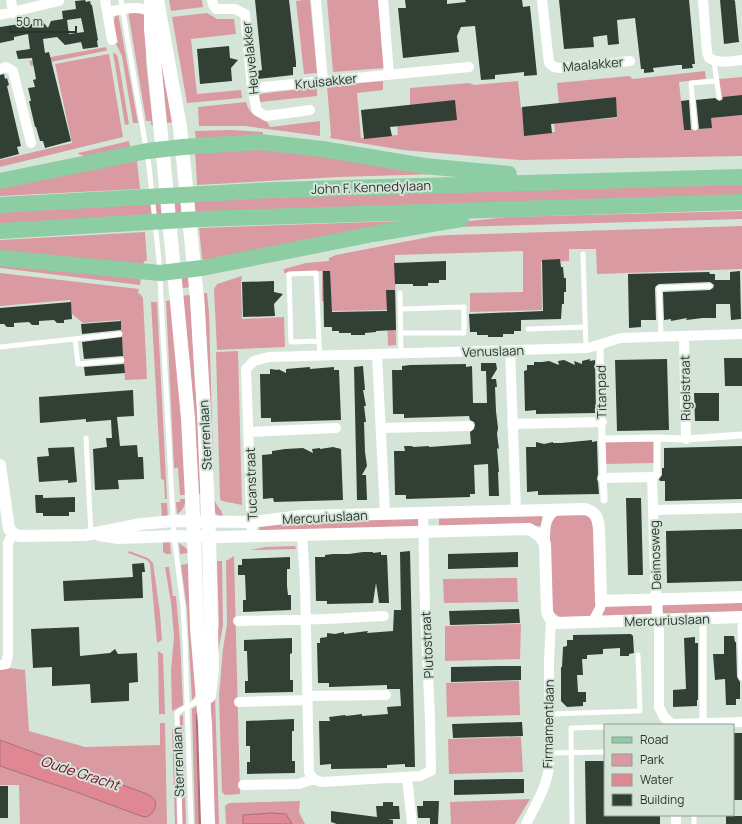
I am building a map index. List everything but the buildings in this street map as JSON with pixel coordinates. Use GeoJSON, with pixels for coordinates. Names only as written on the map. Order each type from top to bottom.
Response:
{"type":"FeatureCollection","features":[{"type":"Feature","properties":{"kind":"main road","name":"Sterrenlaan"},"geometry":{"type":"LineString","coordinates":[[153,4],[182,147],[193,251],[204,413],[209,537],[212,670],[205,724]]}},
{"type":"Feature","properties":{"kind":"main road"},"geometry":{"type":"LineString","coordinates":[[153,4],[153,155]]}},
{"type":"Feature","properties":{"kind":"main road"},"geometry":{"type":"LineString","coordinates":[[0,181],[153,155],[182,147],[260,142],[322,149],[424,166],[562,182]]}},
{"type":"Feature","properties":{"kind":"main road","name":"Sterrenlaan"},"geometry":{"type":"LineString","coordinates":[[153,155],[164,165],[165,253],[187,410],[194,521],[197,628],[205,724],[208,824]]}},
{"type":"Feature","properties":{"kind":"main road","name":"John F. Kennedylaan"},"geometry":{"type":"LineString","coordinates":[[0,205],[274,190],[742,177]]}},
{"type":"Feature","properties":{"kind":"main road","name":"John F. Kennedylaan"},"geometry":{"type":"LineString","coordinates":[[0,231],[200,219],[742,202]]}},
{"type":"Feature","properties":{"kind":"main road"},"geometry":{"type":"LineString","coordinates":[[0,258],[167,272],[194,269],[512,209]]}},
{"type":"Feature","properties":{"kind":"street"},"geometry":{"type":"LineString","coordinates":[[11,0],[13,13]]}},
{"type":"Feature","properties":{"kind":"street"},"geometry":{"type":"LineString","coordinates":[[105,0],[112,40]]}},
{"type":"Feature","properties":{"kind":"street","name":"Heuvelakker"},"geometry":{"type":"LineString","coordinates":[[212,0],[216,9],[235,9],[245,14],[252,88],[257,111],[266,116],[310,110]]}},
{"type":"Feature","properties":{"kind":"street"},"geometry":{"type":"LineString","coordinates":[[316,0],[323,81]]}},
{"type":"Feature","properties":{"kind":"street"},"geometry":{"type":"LineString","coordinates":[[383,0],[389,74]]}},
{"type":"Feature","properties":{"kind":"street","name":"Maalakker"},"geometry":{"type":"LineString","coordinates":[[542,0],[549,63],[554,67],[560,68],[630,61]]}},
{"type":"Feature","properties":{"kind":"street"},"geometry":{"type":"LineString","coordinates":[[703,0],[707,52],[709,58],[719,62],[742,60]]}},
{"type":"Feature","properties":{"kind":"street"},"geometry":{"type":"LineString","coordinates":[[0,15],[59,1]]}},
{"type":"Feature","properties":{"kind":"street"},"geometry":{"type":"LineString","coordinates":[[107,12],[121,5],[142,8],[153,4]]}},
{"type":"Feature","properties":{"kind":"street","name":"Kruisakker"},"geometry":{"type":"LineString","coordinates":[[263,87],[469,67]]}},
{"type":"Feature","properties":{"kind":"street"},"geometry":{"type":"LineString","coordinates":[[0,68],[13,70],[31,143]]}},
{"type":"Feature","properties":{"kind":"street","name":"Venuslaan"},"geometry":{"type":"LineString","coordinates":[[254,361],[268,357],[586,348],[600,346],[612,340],[621,338],[742,334]]}},
{"type":"Feature","properties":{"kind":"street","name":"Rigelstraat"},"geometry":{"type":"LineString","coordinates":[[684,336],[686,439]]}},
{"type":"Feature","properties":{"kind":"street","name":"Titanpad"},"geometry":{"type":"LineString","coordinates":[[600,346],[602,439]]}},
{"type":"Feature","properties":{"kind":"street"},"geometry":{"type":"LineString","coordinates":[[510,351],[516,510]]}},
{"type":"Feature","properties":{"kind":"street"},"geometry":{"type":"LineString","coordinates":[[377,355],[385,514]]}},
{"type":"Feature","properties":{"kind":"street","name":"Tucanstraat"},"geometry":{"type":"LineString","coordinates":[[252,536],[246,369],[254,361]]}},
{"type":"Feature","properties":{"kind":"street"},"geometry":{"type":"LineString","coordinates":[[512,424],[602,422]]}},
{"type":"Feature","properties":{"kind":"street"},"geometry":{"type":"LineString","coordinates":[[381,428],[468,426]]}},
{"type":"Feature","properties":{"kind":"street","name":"Tucanstraat"},"geometry":{"type":"LineString","coordinates":[[249,432],[336,428]]}},
{"type":"Feature","properties":{"kind":"street"},"geometry":{"type":"LineString","coordinates":[[604,500],[602,439],[686,439],[742,435]]}},
{"type":"Feature","properties":{"kind":"street","name":"Deimosweg"},"geometry":{"type":"LineString","coordinates":[[657,438],[657,474],[652,476],[656,599],[659,620],[659,707],[664,717],[672,724]]}},
{"type":"Feature","properties":{"kind":"street"},"geometry":{"type":"LineString","coordinates":[[0,465],[9,529],[12,534],[8,543],[8,654],[3,665]]}},
{"type":"Feature","properties":{"kind":"street"},"geometry":{"type":"LineString","coordinates":[[604,478],[652,476]]}},
{"type":"Feature","properties":{"kind":"street"},"geometry":{"type":"LineString","coordinates":[[551,620],[548,612],[545,525],[552,513],[558,508]]}},
{"type":"Feature","properties":{"kind":"street","name":"Mercuriuslaan"},"geometry":{"type":"LineString","coordinates":[[12,534],[26,536],[92,534],[140,524],[173,521],[252,522],[301,516],[585,508],[595,514],[598,519],[599,529],[601,601],[600,608],[592,623]]}},
{"type":"Feature","properties":{"kind":"street","name":"Deimosweg"},"geometry":{"type":"LineString","coordinates":[[653,510],[742,508]]}},
{"type":"Feature","properties":{"kind":"street","name":"Plutostraat"},"geometry":{"type":"LineString","coordinates":[[407,777],[420,776],[431,771],[423,513]]}},
{"type":"Feature","properties":{"kind":"street","name":"Mercuriuslaan"},"geometry":{"type":"LineString","coordinates":[[92,534],[119,538],[174,536],[209,537],[529,529],[539,535],[545,544]]}},
{"type":"Feature","properties":{"kind":"street"},"geometry":{"type":"LineString","coordinates":[[302,534],[305,583],[309,772],[312,779]]}},
{"type":"Feature","properties":{"kind":"street","name":"Mercuriuslaan"},"geometry":{"type":"LineString","coordinates":[[601,601],[742,597]]}},
{"type":"Feature","properties":{"kind":"street"},"geometry":{"type":"LineString","coordinates":[[238,621],[305,620],[384,616]]}},
{"type":"Feature","properties":{"kind":"street","name":"Mercuriuslaan"},"geometry":{"type":"LineString","coordinates":[[551,620],[556,623],[659,620],[741,622],[742,677]]}},
{"type":"Feature","properties":{"kind":"street","name":"Firmamentlaan"},"geometry":{"type":"LineString","coordinates":[[526,824],[537,804],[546,782],[549,768],[549,660],[551,620]]}},
{"type":"Feature","properties":{"kind":"street","name":"Mercuriuslaan"},"geometry":{"type":"LineString","coordinates":[[703,627],[703,724]]}},
{"type":"Feature","properties":{"kind":"street"},"geometry":{"type":"LineString","coordinates":[[239,702],[386,695]]}},
{"type":"Feature","properties":{"kind":"street"},"geometry":{"type":"LineString","coordinates":[[691,724],[742,722]]}},
{"type":"Feature","properties":{"kind":"street"},"geometry":{"type":"LineString","coordinates":[[243,785],[299,784],[312,779],[322,782],[407,777],[412,824]]}},
{"type":"Feature","properties":{"kind":"lane"},"geometry":{"type":"LineString","coordinates":[[121,5],[153,155]]}},
{"type":"Feature","properties":{"kind":"lane"},"geometry":{"type":"LineString","coordinates":[[714,61],[719,97]]}},
{"type":"Feature","properties":{"kind":"lane"},"geometry":{"type":"LineString","coordinates":[[695,128],[691,83],[717,81]]}},
{"type":"Feature","properties":{"kind":"lane","name":"Sterrenlaan"},"geometry":{"type":"LineString","coordinates":[[153,155],[165,253]]}},
{"type":"Feature","properties":{"kind":"lane"},"geometry":{"type":"LineString","coordinates":[[583,254],[586,348]]}},
{"type":"Feature","properties":{"kind":"lane","name":"Sterrenlaan"},"geometry":{"type":"LineString","coordinates":[[167,272],[173,521],[182,607],[191,824]]}},
{"type":"Feature","properties":{"kind":"lane"},"geometry":{"type":"LineString","coordinates":[[319,340],[290,342],[289,274],[316,273],[320,356]]}},
{"type":"Feature","properties":{"kind":"lane"},"geometry":{"type":"LineString","coordinates":[[661,337],[659,288],[710,286]]}},
{"type":"Feature","properties":{"kind":"lane"},"geometry":{"type":"LineString","coordinates":[[400,293],[401,354]]}},
{"type":"Feature","properties":{"kind":"lane","name":"Venuslaan"},"geometry":{"type":"LineString","coordinates":[[400,309],[464,307],[464,333],[400,334]]}},
{"type":"Feature","properties":{"kind":"lane","name":"Venuslaan"},"geometry":{"type":"LineString","coordinates":[[528,329],[585,328]]}},
{"type":"Feature","properties":{"kind":"lane"},"geometry":{"type":"LineString","coordinates":[[0,347],[120,334]]}},
{"type":"Feature","properties":{"kind":"lane"},"geometry":{"type":"LineString","coordinates":[[75,339],[78,364],[122,360]]}},
{"type":"Feature","properties":{"kind":"lane"},"geometry":{"type":"LineString","coordinates":[[86,438],[92,534]]}},
{"type":"Feature","properties":{"kind":"lane"},"geometry":{"type":"LineString","coordinates":[[550,714],[640,711],[638,655]]}},
{"type":"Feature","properties":{"kind":"lane","name":"Sterrenlaan"},"geometry":{"type":"LineString","coordinates":[[180,824],[177,713],[182,708],[194,704],[203,692]]}},
{"type":"Feature","properties":{"kind":"lane"},"geometry":{"type":"LineString","coordinates":[[572,824],[571,728],[604,727]]}},
{"type":"Feature","properties":{"kind":"lane"},"geometry":{"type":"LineString","coordinates":[[550,753],[604,752]]}},
{"type":"Feature","properties":{"kind":"green space"},"geometry":{"type":"Polygon","coordinates":[[[169,0],[202,0],[203,7],[171,11],[169,0]]]}},
{"type":"Feature","properties":{"kind":"green space"},"geometry":{"type":"Polygon","coordinates":[[[310,0],[317,73],[304,74],[296,1],[310,0]]]}},
{"type":"Feature","properties":{"kind":"green space"},"geometry":{"type":"Polygon","coordinates":[[[327,0],[379,0],[385,68],[333,72],[327,0]]]}},
{"type":"Feature","properties":{"kind":"green space"},"geometry":{"type":"Polygon","coordinates":[[[156,3],[176,122],[166,123],[156,3]]]}},
{"type":"Feature","properties":{"kind":"green space"},"geometry":{"type":"Polygon","coordinates":[[[135,10],[145,15],[146,63],[153,125],[151,125],[151,121],[146,121],[128,11],[135,10]]]}},
{"type":"Feature","properties":{"kind":"green space"},"geometry":{"type":"Polygon","coordinates":[[[118,13],[138,123],[133,123],[122,56],[116,44],[118,42],[114,19],[118,13]]]}},
{"type":"Feature","properties":{"kind":"green space"},"geometry":{"type":"Polygon","coordinates":[[[207,13],[217,19],[234,19],[236,34],[191,39],[197,94],[241,90],[242,98],[187,103],[172,17],[207,13]]]}},
{"type":"Feature","properties":{"kind":"green space"},"geometry":{"type":"Polygon","coordinates":[[[106,47],[107,50],[105,51],[31,66],[29,61],[106,47]]]}},
{"type":"Feature","properties":{"kind":"green space"},"geometry":{"type":"Polygon","coordinates":[[[113,53],[116,54],[118,58],[129,124],[125,125],[113,53]]]}},
{"type":"Feature","properties":{"kind":"green space"},"geometry":{"type":"Polygon","coordinates":[[[109,54],[123,137],[0,167],[0,160],[72,143],[55,64],[109,54]]]}},
{"type":"Feature","properties":{"kind":"green space"},"geometry":{"type":"Polygon","coordinates":[[[705,71],[706,79],[679,82],[684,130],[711,128],[711,118],[742,115],[742,156],[520,160],[403,150],[330,138],[327,86],[383,81],[383,90],[357,93],[361,138],[398,135],[397,125],[410,105],[410,88],[518,81],[521,108],[529,108],[532,132],[555,132],[554,122],[617,118],[615,97],[559,103],[557,83],[629,76],[633,79],[705,71]]]}},
{"type":"Feature","properties":{"kind":"green space"},"geometry":{"type":"Polygon","coordinates":[[[742,77],[742,96],[722,98],[719,79],[742,77]]]}},
{"type":"Feature","properties":{"kind":"green space"},"geometry":{"type":"Polygon","coordinates":[[[317,87],[317,96],[260,102],[259,94],[317,87]]]}},
{"type":"Feature","properties":{"kind":"green space"},"geometry":{"type":"Polygon","coordinates":[[[246,102],[251,112],[265,120],[270,127],[320,121],[320,136],[245,126],[199,126],[198,107],[246,102]]]}},
{"type":"Feature","properties":{"kind":"green space"},"geometry":{"type":"Polygon","coordinates":[[[231,130],[263,132],[263,138],[196,141],[195,131],[231,130]]]}},
{"type":"Feature","properties":{"kind":"green space"},"geometry":{"type":"Polygon","coordinates":[[[129,141],[131,150],[91,158],[78,154],[78,153],[129,141]]]}},
{"type":"Feature","properties":{"kind":"green space"},"geometry":{"type":"Polygon","coordinates":[[[272,149],[438,174],[338,177],[197,185],[195,150],[272,149]]]}},
{"type":"Feature","properties":{"kind":"green space"},"geometry":{"type":"Polygon","coordinates":[[[137,161],[140,189],[0,196],[0,185],[137,161]]]}},
{"type":"Feature","properties":{"kind":"green space"},"geometry":{"type":"Polygon","coordinates":[[[742,181],[742,196],[0,226],[0,210],[127,203],[742,181]]]}},
{"type":"Feature","properties":{"kind":"green space"},"geometry":{"type":"Polygon","coordinates":[[[742,211],[742,219],[452,227],[449,225],[507,217],[742,211]]]}},
{"type":"Feature","properties":{"kind":"green space"},"geometry":{"type":"Polygon","coordinates":[[[431,220],[208,261],[202,259],[199,228],[431,220]]]}},
{"type":"Feature","properties":{"kind":"green space"},"geometry":{"type":"Polygon","coordinates":[[[742,226],[742,269],[597,274],[596,249],[569,249],[569,261],[541,262],[542,310],[470,312],[470,293],[523,292],[523,251],[395,255],[396,345],[388,346],[387,310],[332,311],[331,301],[322,301],[322,271],[284,273],[284,269],[306,263],[329,261],[329,258],[336,255],[434,236],[742,226]]]}},
{"type":"Feature","properties":{"kind":"green space"},"geometry":{"type":"Polygon","coordinates":[[[145,232],[147,261],[144,261],[143,266],[0,253],[0,240],[145,232]]]}},
{"type":"Feature","properties":{"kind":"green space"},"geometry":{"type":"Polygon","coordinates":[[[0,262],[141,276],[140,285],[0,268],[0,262]]]}},
{"type":"Feature","properties":{"kind":"green space"},"geometry":{"type":"Polygon","coordinates":[[[0,273],[139,289],[138,293],[143,298],[147,379],[125,380],[120,320],[83,323],[72,314],[70,300],[0,306],[0,273]]]}},
{"type":"Feature","properties":{"kind":"green space"},"geometry":{"type":"Polygon","coordinates":[[[242,276],[242,319],[284,317],[285,347],[217,350],[214,289],[217,284],[242,276]]]}},
{"type":"Feature","properties":{"kind":"green space"},"geometry":{"type":"Polygon","coordinates":[[[189,277],[190,287],[178,289],[177,278],[189,277]]]}},
{"type":"Feature","properties":{"kind":"green space"},"geometry":{"type":"Polygon","coordinates":[[[204,293],[207,293],[209,313],[214,494],[211,494],[204,293]]]}},
{"type":"Feature","properties":{"kind":"green space"},"geometry":{"type":"Polygon","coordinates":[[[190,295],[195,386],[200,415],[203,494],[199,494],[190,363],[179,296],[190,295]]]}},
{"type":"Feature","properties":{"kind":"green space"},"geometry":{"type":"Polygon","coordinates":[[[171,300],[176,308],[186,495],[180,495],[178,468],[174,468],[166,301],[171,300]]]}},
{"type":"Feature","properties":{"kind":"green space"},"geometry":{"type":"Polygon","coordinates":[[[151,302],[157,302],[167,499],[165,499],[164,480],[161,479],[151,302]]]}},
{"type":"Feature","properties":{"kind":"green space"},"geometry":{"type":"Polygon","coordinates":[[[238,351],[242,505],[222,501],[220,499],[216,352],[238,351]]]}},
{"type":"Feature","properties":{"kind":"green space"},"geometry":{"type":"Polygon","coordinates":[[[654,440],[654,463],[605,464],[605,441],[654,440]]]}},
{"type":"Feature","properties":{"kind":"green space"},"geometry":{"type":"Polygon","coordinates":[[[214,498],[223,517],[217,515],[214,511],[214,498]]]}},
{"type":"Feature","properties":{"kind":"green space"},"geometry":{"type":"Polygon","coordinates":[[[180,499],[186,499],[183,508],[177,514],[176,502],[180,502],[180,499]]]}},
{"type":"Feature","properties":{"kind":"green space"},"geometry":{"type":"Polygon","coordinates":[[[161,503],[167,503],[168,518],[162,519],[161,503]]]}},
{"type":"Feature","properties":{"kind":"green space"},"geometry":{"type":"Polygon","coordinates":[[[542,511],[542,526],[439,528],[439,515],[542,511]]]}},
{"type":"Feature","properties":{"kind":"green space"},"geometry":{"type":"Polygon","coordinates":[[[580,511],[594,519],[598,602],[592,615],[585,618],[560,617],[554,613],[551,608],[548,545],[550,522],[556,514],[562,512],[580,511]]]}},
{"type":"Feature","properties":{"kind":"green space"},"geometry":{"type":"Polygon","coordinates":[[[419,518],[419,525],[417,528],[259,533],[259,526],[290,519],[419,518]]]}},
{"type":"Feature","properties":{"kind":"green space"},"geometry":{"type":"Polygon","coordinates":[[[163,541],[170,541],[171,554],[166,554],[163,552],[163,541]]]}},
{"type":"Feature","properties":{"kind":"green space"},"geometry":{"type":"Polygon","coordinates":[[[179,543],[186,548],[189,553],[180,554],[179,543]]]}},
{"type":"Feature","properties":{"kind":"green space"},"geometry":{"type":"Polygon","coordinates":[[[295,546],[296,549],[250,550],[265,547],[295,546]]]}},
{"type":"Feature","properties":{"kind":"green space"},"geometry":{"type":"Polygon","coordinates":[[[129,551],[148,558],[153,563],[162,640],[157,643],[150,564],[147,560],[128,553],[129,551]]]}},
{"type":"Feature","properties":{"kind":"green space"},"geometry":{"type":"Polygon","coordinates":[[[234,556],[240,794],[225,795],[222,792],[219,696],[223,649],[227,624],[226,561],[234,556]]]}},
{"type":"Feature","properties":{"kind":"green space"},"geometry":{"type":"Polygon","coordinates":[[[217,561],[222,561],[223,625],[218,653],[215,696],[219,824],[212,824],[210,716],[215,649],[219,625],[217,561]]]}},
{"type":"Feature","properties":{"kind":"green space"},"geometry":{"type":"Polygon","coordinates":[[[188,562],[191,562],[196,695],[192,700],[187,609],[181,565],[187,564],[188,562]]]}},
{"type":"Feature","properties":{"kind":"green space"},"geometry":{"type":"Polygon","coordinates":[[[165,567],[169,567],[173,596],[176,596],[180,641],[183,705],[172,711],[171,671],[174,636],[171,603],[165,567]]]}},
{"type":"Feature","properties":{"kind":"green space"},"geometry":{"type":"Polygon","coordinates":[[[517,578],[518,602],[444,603],[443,579],[517,578]]]}},
{"type":"Feature","properties":{"kind":"green space"},"geometry":{"type":"Polygon","coordinates":[[[742,601],[742,615],[664,615],[663,613],[663,604],[742,601]]]}},
{"type":"Feature","properties":{"kind":"green space"},"geometry":{"type":"Polygon","coordinates":[[[604,604],[651,604],[651,615],[602,619],[604,604]]]}},
{"type":"Feature","properties":{"kind":"green space"},"geometry":{"type":"Polygon","coordinates":[[[521,624],[520,659],[445,661],[445,626],[521,624]]]}},
{"type":"Feature","properties":{"kind":"green space"},"geometry":{"type":"Polygon","coordinates":[[[158,651],[163,654],[165,714],[159,714],[158,651]]]}},
{"type":"Feature","properties":{"kind":"green space"},"geometry":{"type":"Polygon","coordinates":[[[9,668],[25,670],[29,731],[85,747],[160,745],[160,723],[165,723],[167,824],[20,824],[19,785],[0,785],[0,766],[141,816],[147,794],[0,740],[0,670],[9,668]]]}},
{"type":"Feature","properties":{"kind":"green space"},"geometry":{"type":"Polygon","coordinates":[[[519,681],[520,715],[447,717],[446,683],[519,681]]]}},
{"type":"Feature","properties":{"kind":"green space"},"geometry":{"type":"Polygon","coordinates":[[[199,704],[204,824],[195,824],[192,709],[199,704]]]}},
{"type":"Feature","properties":{"kind":"green space"},"geometry":{"type":"Polygon","coordinates":[[[183,715],[186,824],[182,824],[179,717],[183,715]]]}},
{"type":"Feature","properties":{"kind":"green space"},"geometry":{"type":"Polygon","coordinates":[[[175,728],[177,824],[175,824],[172,729],[175,728]]]}},
{"type":"Feature","properties":{"kind":"green space"},"geometry":{"type":"Polygon","coordinates":[[[521,737],[523,772],[449,774],[448,739],[521,737]]]}},
{"type":"Feature","properties":{"kind":"green space"},"geometry":{"type":"Polygon","coordinates":[[[530,799],[515,824],[451,824],[450,802],[530,799]]]}},
{"type":"Feature","properties":{"kind":"green space"},"geometry":{"type":"Polygon","coordinates":[[[300,801],[299,812],[305,824],[292,824],[286,814],[243,815],[243,824],[226,824],[225,806],[229,803],[300,801]]]}},
{"type":"Feature","properties":{"kind":"water","name":"Oude Gracht"},"geometry":{"type":"Polygon","coordinates":[[[0,740],[147,794],[154,799],[156,805],[155,808],[147,817],[141,816],[0,766],[0,740]]]}},
{"type":"Feature","properties":{"kind":"water"},"geometry":{"type":"Polygon","coordinates":[[[271,813],[286,814],[292,824],[243,824],[243,815],[271,813]]]}},
{"type":"Feature","properties":{"kind":"waterway"},"geometry":{"type":"LineString","coordinates":[[197,715],[200,824]]}}]}
